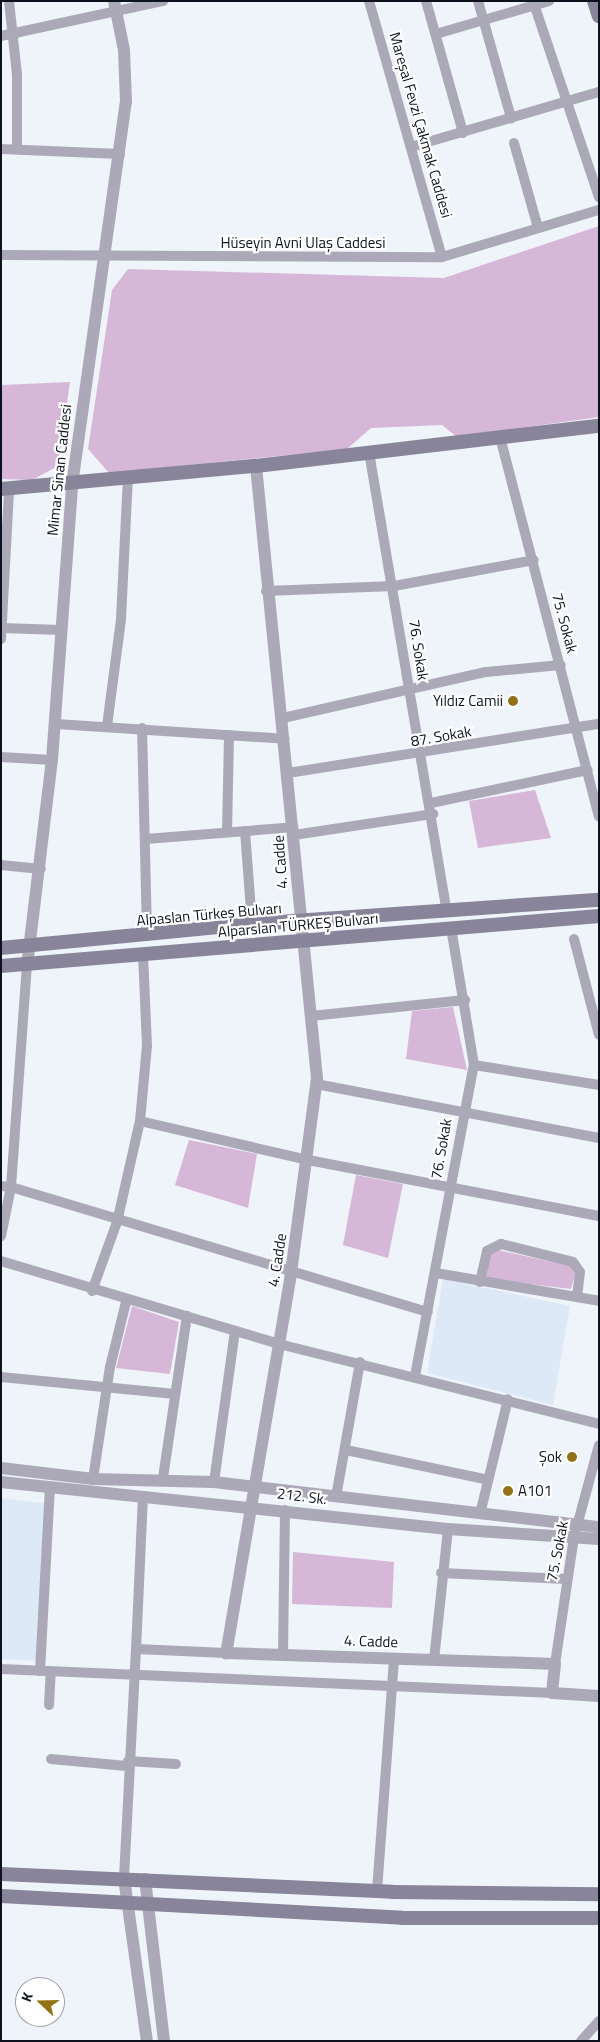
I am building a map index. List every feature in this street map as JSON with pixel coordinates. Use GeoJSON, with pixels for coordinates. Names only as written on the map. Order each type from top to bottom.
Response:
{"type":"FeatureCollection","features":[{"type":"Feature","properties":{"kind":"main road"},"geometry":{"type":"LineString","coordinates":[[594,1],[599,16]]}},
{"type":"Feature","properties":{"kind":"main road"},"geometry":{"type":"LineString","coordinates":[[5,489],[72,485],[128,476],[256,466],[599,426]]}},
{"type":"Feature","properties":{"kind":"main road","name":"Alpaslan Türkeş Bulvarı"},"geometry":{"type":"LineString","coordinates":[[1,948],[147,936],[252,924],[301,923],[599,900]]}},
{"type":"Feature","properties":{"kind":"main road","name":"Alparslan TÜRKEŞ Bulvarı"},"geometry":{"type":"LineString","coordinates":[[1,966],[27,966],[303,940],[599,916]]}},
{"type":"Feature","properties":{"kind":"main road"},"geometry":{"type":"LineString","coordinates":[[1,1874],[124,1878],[377,1891],[599,1894]]}},
{"type":"Feature","properties":{"kind":"main road"},"geometry":{"type":"LineString","coordinates":[[1,1896],[150,1902],[402,1918],[599,1918]]}},
{"type":"Feature","properties":{"kind":"street"},"geometry":{"type":"LineString","coordinates":[[9,1],[13,34],[17,149]]}},
{"type":"Feature","properties":{"kind":"street"},"geometry":{"type":"LineString","coordinates":[[1,36],[115,7],[163,1]]}},
{"type":"Feature","properties":{"kind":"street","name":"Mareşal Fevzi Çakmak Caddesi"},"geometry":{"type":"LineString","coordinates":[[369,1],[414,146],[442,257]]}},
{"type":"Feature","properties":{"kind":"street"},"geometry":{"type":"LineString","coordinates":[[426,1],[463,133]]}},
{"type":"Feature","properties":{"kind":"street"},"geometry":{"type":"LineString","coordinates":[[478,1],[511,118]]}},
{"type":"Feature","properties":{"kind":"street"},"geometry":{"type":"LineString","coordinates":[[436,34],[533,4],[549,1]]}},
{"type":"Feature","properties":{"kind":"street"},"geometry":{"type":"LineString","coordinates":[[533,4],[564,103],[599,197]]}},
{"type":"Feature","properties":{"kind":"street","name":"Mimar Sinan Caddesi"},"geometry":{"type":"LineString","coordinates":[[27,966],[41,869],[56,724],[72,485],[126,102],[124,50],[115,7]]}},
{"type":"Feature","properties":{"kind":"street"},"geometry":{"type":"LineString","coordinates":[[414,146],[599,92]]}},
{"type":"Feature","properties":{"kind":"street"},"geometry":{"type":"LineString","coordinates":[[514,144],[538,228]]}},
{"type":"Feature","properties":{"kind":"street"},"geometry":{"type":"LineString","coordinates":[[1,149],[120,154]]}},
{"type":"Feature","properties":{"kind":"street","name":"Hüseyin Avni Ulaş Caddesi"},"geometry":{"type":"LineString","coordinates":[[1,256],[103,259],[442,257],[599,210]]}},
{"type":"Feature","properties":{"kind":"street","name":"75. Sokak"},"geometry":{"type":"LineString","coordinates":[[500,438],[534,560],[599,816]]}},
{"type":"Feature","properties":{"kind":"street","name":"76. Sokak"},"geometry":{"type":"LineString","coordinates":[[369,452],[394,586],[420,755],[433,814],[447,911]]}},
{"type":"Feature","properties":{"kind":"street","name":"4. Cadde"},"geometry":{"type":"LineString","coordinates":[[256,466],[266,590],[283,718],[294,831],[316,1084],[308,1160],[292,1274],[226,1653],[556,1664]]}},
{"type":"Feature","properties":{"kind":"street"},"geometry":{"type":"LineString","coordinates":[[107,726],[121,619],[128,476]]}},
{"type":"Feature","properties":{"kind":"street"},"geometry":{"type":"LineString","coordinates":[[5,489],[2,542],[2,632],[62,630]]}},
{"type":"Feature","properties":{"kind":"street"},"geometry":{"type":"LineString","coordinates":[[266,590],[394,586],[534,560]]}},
{"type":"Feature","properties":{"kind":"street"},"geometry":{"type":"LineString","coordinates":[[283,718],[506,668],[561,665]]}},
{"type":"Feature","properties":{"kind":"street"},"geometry":{"type":"LineString","coordinates":[[56,724],[142,728],[285,739]]}},
{"type":"Feature","properties":{"kind":"street","name":"87. Sokak"},"geometry":{"type":"LineString","coordinates":[[288,773],[420,755],[599,724]]}},
{"type":"Feature","properties":{"kind":"street"},"geometry":{"type":"LineString","coordinates":[[142,728],[147,936]]}},
{"type":"Feature","properties":{"kind":"street"},"geometry":{"type":"LineString","coordinates":[[227,832],[229,734]]}},
{"type":"Feature","properties":{"kind":"street"},"geometry":{"type":"LineString","coordinates":[[1,757],[52,760]]}},
{"type":"Feature","properties":{"kind":"street"},"geometry":{"type":"LineString","coordinates":[[431,803],[588,770]]}},
{"type":"Feature","properties":{"kind":"street"},"geometry":{"type":"LineString","coordinates":[[146,839],[245,831],[294,831],[433,814]]}},
{"type":"Feature","properties":{"kind":"street"},"geometry":{"type":"LineString","coordinates":[[245,831],[252,924]]}},
{"type":"Feature","properties":{"kind":"street"},"geometry":{"type":"LineString","coordinates":[[1,865],[41,869]]}},
{"type":"Feature","properties":{"kind":"street","name":"76. Sokak"},"geometry":{"type":"LineString","coordinates":[[415,1376],[436,1273],[463,1113],[474,1065],[465,1000],[451,928]]}},
{"type":"Feature","properties":{"kind":"street"},"geometry":{"type":"LineString","coordinates":[[574,939],[599,1035]]}},
{"type":"Feature","properties":{"kind":"street"},"geometry":{"type":"LineString","coordinates":[[92,1291],[117,1222],[140,1121],[147,1046],[143,954]]}},
{"type":"Feature","properties":{"kind":"street"},"geometry":{"type":"LineString","coordinates":[[1,1236],[27,966]]}},
{"type":"Feature","properties":{"kind":"street"},"geometry":{"type":"LineString","coordinates":[[311,1016],[465,1000]]}},
{"type":"Feature","properties":{"kind":"street"},"geometry":{"type":"LineString","coordinates":[[474,1065],[599,1085]]}},
{"type":"Feature","properties":{"kind":"street"},"geometry":{"type":"LineString","coordinates":[[316,1084],[599,1138]]}},
{"type":"Feature","properties":{"kind":"street"},"geometry":{"type":"LineString","coordinates":[[140,1121],[308,1160],[450,1184],[599,1216]]}},
{"type":"Feature","properties":{"kind":"street"},"geometry":{"type":"LineString","coordinates":[[6,1186],[117,1222],[428,1312]]}},
{"type":"Feature","properties":{"kind":"street"},"geometry":{"type":"LineString","coordinates":[[480,1282],[487,1250],[501,1244],[573,1262],[580,1272],[577,1297]]}},
{"type":"Feature","properties":{"kind":"street"},"geometry":{"type":"LineString","coordinates":[[1,1261],[126,1302],[187,1316],[279,1344],[360,1362],[599,1424]]}},
{"type":"Feature","properties":{"kind":"street"},"geometry":{"type":"LineString","coordinates":[[436,1273],[599,1301]]}},
{"type":"Feature","properties":{"kind":"street"},"geometry":{"type":"LineString","coordinates":[[94,1478],[107,1387],[126,1302]]}},
{"type":"Feature","properties":{"kind":"street"},"geometry":{"type":"LineString","coordinates":[[163,1478],[187,1316]]}},
{"type":"Feature","properties":{"kind":"street"},"geometry":{"type":"LineString","coordinates":[[214,1482],[235,1331]]}},
{"type":"Feature","properties":{"kind":"street"},"geometry":{"type":"LineString","coordinates":[[336,1497],[346,1450],[360,1362]]}},
{"type":"Feature","properties":{"kind":"street"},"geometry":{"type":"LineString","coordinates":[[1,1376],[175,1394]]}},
{"type":"Feature","properties":{"kind":"street"},"geometry":{"type":"LineString","coordinates":[[480,1514],[485,1479],[508,1400]]}},
{"type":"Feature","properties":{"kind":"street","name":"75. Sokak"},"geometry":{"type":"LineString","coordinates":[[556,1664],[566,1580],[574,1537],[599,1445]]}},
{"type":"Feature","properties":{"kind":"street"},"geometry":{"type":"LineString","coordinates":[[346,1450],[485,1479]]}},
{"type":"Feature","properties":{"kind":"street"},"geometry":{"type":"LineString","coordinates":[[1,1468],[94,1478],[163,1478],[255,1486],[599,1527]]}},
{"type":"Feature","properties":{"kind":"street","name":"212. Sk."},"geometry":{"type":"LineString","coordinates":[[1,1482],[50,1489],[251,1506],[448,1529],[599,1539]]}},
{"type":"Feature","properties":{"kind":"street"},"geometry":{"type":"LineString","coordinates":[[40,1671],[50,1489]]}},
{"type":"Feature","properties":{"kind":"street"},"geometry":{"type":"LineString","coordinates":[[143,1496],[136,1649],[128,1763],[124,1878],[147,2041]]}},
{"type":"Feature","properties":{"kind":"street"},"geometry":{"type":"LineString","coordinates":[[283,1654],[286,1510]]}},
{"type":"Feature","properties":{"kind":"street"},"geometry":{"type":"LineString","coordinates":[[434,1660],[441,1573],[448,1529]]}},
{"type":"Feature","properties":{"kind":"street"},"geometry":{"type":"LineString","coordinates":[[441,1573],[566,1580]]}},
{"type":"Feature","properties":{"kind":"street"},"geometry":{"type":"LineString","coordinates":[[136,1649],[226,1653]]}},
{"type":"Feature","properties":{"kind":"street"},"geometry":{"type":"LineString","coordinates":[[377,1891],[394,1658]]}},
{"type":"Feature","properties":{"kind":"street"},"geometry":{"type":"LineString","coordinates":[[552,1693],[556,1664]]}},
{"type":"Feature","properties":{"kind":"street"},"geometry":{"type":"LineString","coordinates":[[1,1669],[599,1696]]}},
{"type":"Feature","properties":{"kind":"street"},"geometry":{"type":"LineString","coordinates":[[49,1705],[52,1672]]}},
{"type":"Feature","properties":{"kind":"street"},"geometry":{"type":"LineString","coordinates":[[51,1759],[176,1764]]}},
{"type":"Feature","properties":{"kind":"street"},"geometry":{"type":"LineString","coordinates":[[145,1879],[150,1902],[164,2041]]}},
{"type":"Feature","properties":{"kind":"street"},"geometry":{"type":"LineString","coordinates":[[581,2041],[599,2021]]}},
{"type":"Feature","properties":{"kind":"shaded area"},"geometry":{"type":"Polygon","coordinates":[[[599,226],[599,417],[457,437],[442,425],[371,428],[347,449],[109,473],[88,449],[112,290],[128,269],[444,278],[599,226]]]}},
{"type":"Feature","properties":{"kind":"shaded area"},"geometry":{"type":"Polygon","coordinates":[[[70,382],[58,466],[32,480],[1,479],[1,385],[70,382]]]}},
{"type":"Feature","properties":{"kind":"shaded area"},"geometry":{"type":"Polygon","coordinates":[[[535,790],[551,838],[478,848],[469,801],[535,790]]]}},
{"type":"Feature","properties":{"kind":"shaded area"},"geometry":{"type":"Polygon","coordinates":[[[453,1007],[467,1070],[406,1059],[412,1011],[453,1007]]]}},
{"type":"Feature","properties":{"kind":"shaded area"},"geometry":{"type":"Polygon","coordinates":[[[189,1140],[257,1154],[248,1208],[175,1185],[189,1140]]]}},
{"type":"Feature","properties":{"kind":"shaded area"},"geometry":{"type":"Polygon","coordinates":[[[356,1175],[403,1184],[388,1258],[343,1245],[356,1175]]]}},
{"type":"Feature","properties":{"kind":"shaded area"},"geometry":{"type":"Polygon","coordinates":[[[498,1250],[571,1266],[575,1275],[571,1289],[486,1279],[491,1252],[498,1250]]]}},
{"type":"Feature","properties":{"kind":"shaded area"},"geometry":{"type":"Polygon","coordinates":[[[443,1279],[570,1306],[553,1405],[427,1373],[443,1279]]]}},
{"type":"Feature","properties":{"kind":"shaded area"},"geometry":{"type":"Polygon","coordinates":[[[132,1306],[179,1322],[170,1374],[116,1368],[132,1306]]]}},
{"type":"Feature","properties":{"kind":"shaded area"},"geometry":{"type":"Polygon","coordinates":[[[1,1498],[48,1504],[38,1661],[1,1659],[1,1498]]]}},
{"type":"Feature","properties":{"kind":"shaded area"},"geometry":{"type":"Polygon","coordinates":[[[293,1552],[394,1562],[392,1608],[292,1604],[293,1552]]]}},
{"type":"Feature","properties":{"kind":"place","name":"Yıldız Camii"},"geometry":{"type":"Point","coordinates":[513,701]}},
{"type":"Feature","properties":{"kind":"place","name":"Şok"},"geometry":{"type":"Point","coordinates":[572,1457]}},
{"type":"Feature","properties":{"kind":"place","name":"A101"},"geometry":{"type":"Point","coordinates":[508,1491]}}]}
